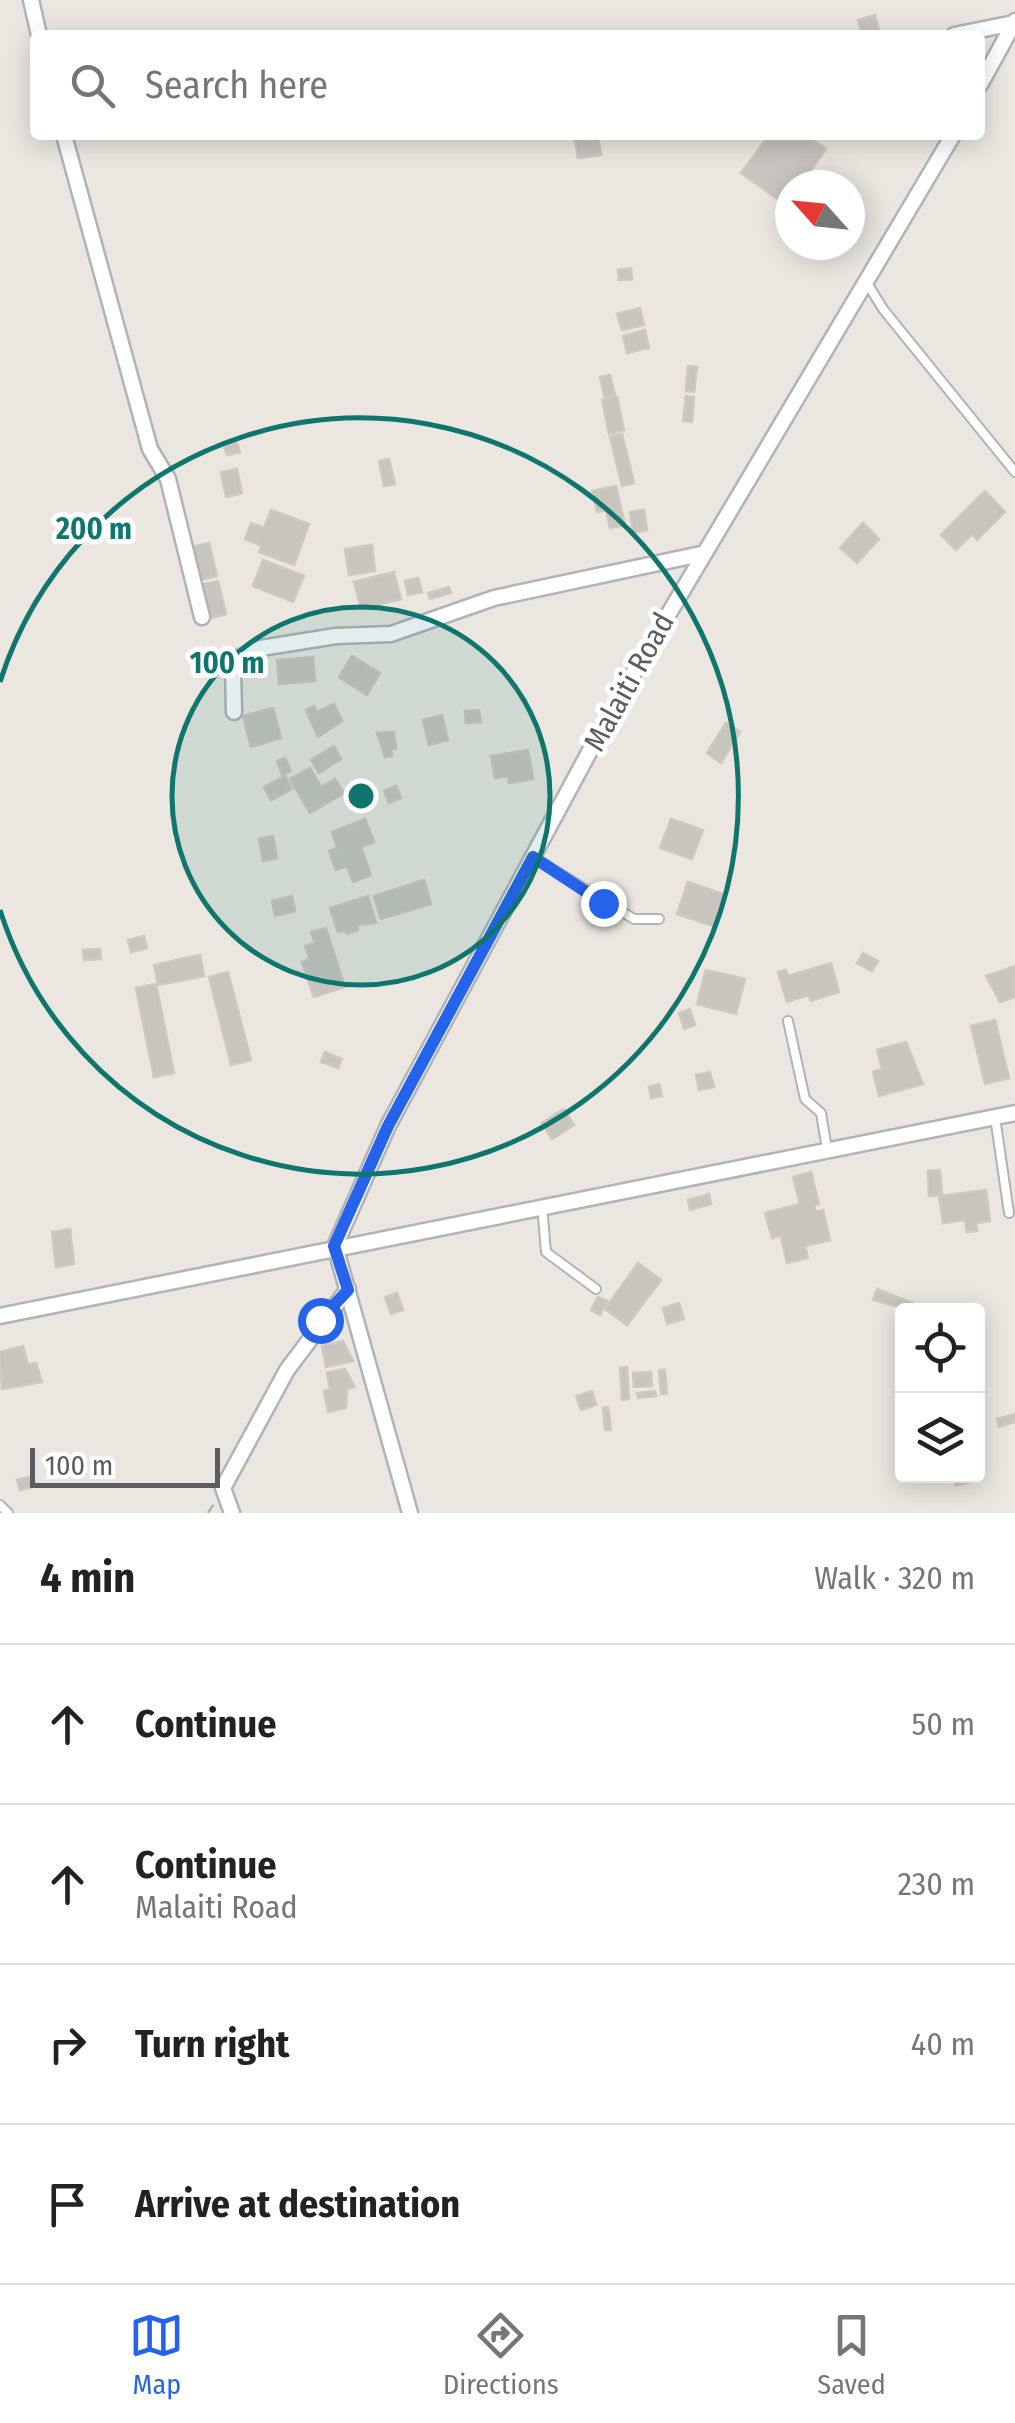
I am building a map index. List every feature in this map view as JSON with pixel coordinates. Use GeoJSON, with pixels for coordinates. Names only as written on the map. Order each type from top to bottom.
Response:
{"type":"FeatureCollection","features":[{"type":"Feature","properties":{"kind":"street"},"geometry":{"type":"LineString","coordinates":[[30,0],[38,30]]}},
{"type":"Feature","properties":{"kind":"street"},"geometry":{"type":"LineString","coordinates":[[977,30],[1014,22]]}},
{"type":"Feature","properties":{"kind":"street"},"geometry":{"type":"LineString","coordinates":[[985,76],[1014,22]]}},
{"type":"Feature","properties":{"kind":"street"},"geometry":{"type":"LineString","coordinates":[[65,140],[150,449],[168,480],[202,616]]}},
{"type":"Feature","properties":{"kind":"street","name":"Malaiti Road"},"geometry":{"type":"LineString","coordinates":[[334,1246],[388,1126],[701,554],[949,140]]}},
{"type":"Feature","properties":{"kind":"street"},"geometry":{"type":"LineString","coordinates":[[234,712],[233,668],[238,658],[261,648],[336,636],[391,634],[494,598],[701,554]]}},
{"type":"Feature","properties":{"kind":"street"},"geometry":{"type":"LineString","coordinates":[[0,1316],[334,1246],[1015,1113]]}},
{"type":"Feature","properties":{"kind":"street"},"geometry":{"type":"LineString","coordinates":[[334,1246],[410,1513]]}},
{"type":"Feature","properties":{"kind":"street"},"geometry":{"type":"LineString","coordinates":[[232,1513],[224,1488],[286,1370],[348,1290]]}},
{"type":"Feature","properties":{"kind":"lane"},"geometry":{"type":"LineString","coordinates":[[866,280],[891,319],[1015,472]]}},
{"type":"Feature","properties":{"kind":"lane"},"geometry":{"type":"LineString","coordinates":[[533,857],[634,919],[659,918]]}},
{"type":"Feature","properties":{"kind":"lane"},"geometry":{"type":"LineString","coordinates":[[788,1021],[804,1099],[821,1113],[827,1149]]}},
{"type":"Feature","properties":{"kind":"lane"},"geometry":{"type":"LineString","coordinates":[[994,1117],[1009,1213]]}},
{"type":"Feature","properties":{"kind":"lane"},"geometry":{"type":"LineString","coordinates":[[542,1205],[546,1252],[596,1290]]}},
{"type":"Feature","properties":{"kind":"lane"},"geometry":{"type":"LineString","coordinates":[[0,1505],[8,1513]]}},
{"type":"Feature","properties":{"kind":"building"},"geometry":{"type":"Polygon","coordinates":[[[875,15],[879,30],[861,30],[858,20],[875,15]]]}},
{"type":"Feature","properties":{"kind":"building"},"geometry":{"type":"Polygon","coordinates":[[[575,140],[599,140],[601,155],[578,158],[575,140]]]}},
{"type":"Feature","properties":{"kind":"building"},"geometry":{"type":"Polygon","coordinates":[[[765,140],[813,140],[826,149],[811,170],[775,170],[775,197],[741,173],[765,140]]]}},
{"type":"Feature","properties":{"kind":"building"},"geometry":{"type":"Polygon","coordinates":[[[631,268],[632,279],[619,280],[618,270],[631,268]]]}},
{"type":"Feature","properties":{"kind":"building"},"geometry":{"type":"Polygon","coordinates":[[[640,308],[644,325],[622,330],[617,314],[640,308]]]}},
{"type":"Feature","properties":{"kind":"building"},"geometry":{"type":"Polygon","coordinates":[[[645,330],[649,348],[627,353],[623,336],[645,330]]]}},
{"type":"Feature","properties":{"kind":"building"},"geometry":{"type":"Polygon","coordinates":[[[688,366],[697,367],[694,392],[686,391],[688,366]]]}},
{"type":"Feature","properties":{"kind":"building"},"geometry":{"type":"Polygon","coordinates":[[[610,375],[615,395],[605,398],[600,377],[610,375]]]}},
{"type":"Feature","properties":{"kind":"building"},"geometry":{"type":"Polygon","coordinates":[[[686,396],[694,397],[692,422],[683,421],[686,396]]]}},
{"type":"Feature","properties":{"kind":"building"},"geometry":{"type":"Polygon","coordinates":[[[617,397],[624,430],[609,434],[602,400],[617,397]]]}},
{"type":"Feature","properties":{"kind":"building"},"geometry":{"type":"Polygon","coordinates":[[[622,434],[634,483],[622,486],[610,437],[622,434]]]}},
{"type":"Feature","properties":{"kind":"building"},"geometry":{"type":"Polygon","coordinates":[[[237,443],[240,452],[227,455],[224,446],[237,443]]]}},
{"type":"Feature","properties":{"kind":"building"},"geometry":{"type":"Polygon","coordinates":[[[389,459],[395,484],[384,486],[379,461],[389,459]]]}},
{"type":"Feature","properties":{"kind":"building"},"geometry":{"type":"Polygon","coordinates":[[[237,469],[242,493],[226,497],[221,472],[237,469]]]}},
{"type":"Feature","properties":{"kind":"building"},"geometry":{"type":"Polygon","coordinates":[[[616,486],[625,525],[610,528],[606,510],[597,512],[592,491],[616,486]]]}},
{"type":"Feature","properties":{"kind":"building"},"geometry":{"type":"Polygon","coordinates":[[[985,491],[1005,512],[977,540],[972,534],[956,550],[941,535],[985,491]]]}},
{"type":"Feature","properties":{"kind":"building"},"geometry":{"type":"Polygon","coordinates":[[[271,510],[309,524],[294,565],[259,552],[262,546],[245,539],[251,523],[264,528],[271,510]]]}},
{"type":"Feature","properties":{"kind":"building"},"geometry":{"type":"Polygon","coordinates":[[[644,510],[647,530],[633,533],[630,512],[644,510]]]}},
{"type":"Feature","properties":{"kind":"building"},"geometry":{"type":"Polygon","coordinates":[[[863,523],[879,539],[857,563],[840,548],[863,523]]]}},
{"type":"Feature","properties":{"kind":"building"},"geometry":{"type":"Polygon","coordinates":[[[209,543],[217,576],[195,581],[187,548],[209,543]]]}},
{"type":"Feature","properties":{"kind":"building"},"geometry":{"type":"Polygon","coordinates":[[[372,545],[375,571],[349,575],[345,549],[372,545]]]}},
{"type":"Feature","properties":{"kind":"building"},"geometry":{"type":"Polygon","coordinates":[[[263,560],[304,576],[293,602],[253,586],[263,560]]]}},
{"type":"Feature","properties":{"kind":"building"},"geometry":{"type":"Polygon","coordinates":[[[394,572],[401,599],[361,609],[354,582],[394,572]]]}},
{"type":"Feature","properties":{"kind":"building"},"geometry":{"type":"Polygon","coordinates":[[[418,578],[422,592],[408,595],[405,581],[418,578]]]}},
{"type":"Feature","properties":{"kind":"building"},"geometry":{"type":"Polygon","coordinates":[[[218,581],[226,614],[204,620],[196,586],[218,581]]]}},
{"type":"Feature","properties":{"kind":"building"},"geometry":{"type":"Polygon","coordinates":[[[449,587],[451,593],[430,599],[428,593],[449,587]]]}},
{"type":"Feature","properties":{"kind":"building"},"geometry":{"type":"Polygon","coordinates":[[[352,656],[380,673],[367,695],[339,677],[352,656]]]}},
{"type":"Feature","properties":{"kind":"building"},"geometry":{"type":"Polygon","coordinates":[[[313,657],[315,681],[279,684],[277,660],[313,657]]]}},
{"type":"Feature","properties":{"kind":"building"},"geometry":{"type":"Polygon","coordinates":[[[334,704],[342,721],[318,737],[306,710],[314,706],[317,712],[334,704]]]}},
{"type":"Feature","properties":{"kind":"building"},"geometry":{"type":"Polygon","coordinates":[[[273,708],[281,738],[251,747],[243,716],[273,708]]]}},
{"type":"Feature","properties":{"kind":"building"},"geometry":{"type":"Polygon","coordinates":[[[479,710],[481,722],[466,723],[465,711],[479,710]]]}},
{"type":"Feature","properties":{"kind":"building"},"geometry":{"type":"Polygon","coordinates":[[[442,715],[448,740],[429,745],[423,720],[442,715]]]}},
{"type":"Feature","properties":{"kind":"building"},"geometry":{"type":"Polygon","coordinates":[[[726,723],[740,732],[721,763],[707,753],[726,723]]]}},
{"type":"Feature","properties":{"kind":"building"},"geometry":{"type":"Polygon","coordinates":[[[394,732],[396,749],[391,749],[392,756],[385,757],[377,733],[394,732]]]}},
{"type":"Feature","properties":{"kind":"building"},"geometry":{"type":"Polygon","coordinates":[[[334,746],[341,759],[319,773],[311,760],[334,746]]]}},
{"type":"Feature","properties":{"kind":"building"},"geometry":{"type":"Polygon","coordinates":[[[528,750],[533,779],[509,783],[508,776],[495,778],[491,756],[528,750]]]}},
{"type":"Feature","properties":{"kind":"building"},"geometry":{"type":"Polygon","coordinates":[[[285,758],[291,771],[282,775],[277,761],[285,758]]]}},
{"type":"Feature","properties":{"kind":"building"},"geometry":{"type":"Polygon","coordinates":[[[310,768],[321,787],[335,779],[344,793],[310,813],[290,779],[310,768]]]}},
{"type":"Feature","properties":{"kind":"building"},"geometry":{"type":"Polygon","coordinates":[[[285,776],[292,789],[271,800],[264,787],[285,776]]]}},
{"type":"Feature","properties":{"kind":"building"},"geometry":{"type":"Polygon","coordinates":[[[396,786],[401,798],[389,803],[384,791],[396,786]]]}},
{"type":"Feature","properties":{"kind":"building"},"geometry":{"type":"Polygon","coordinates":[[[365,819],[374,842],[361,847],[371,875],[353,882],[347,866],[336,870],[329,851],[337,848],[332,832],[365,819]]]}},
{"type":"Feature","properties":{"kind":"building"},"geometry":{"type":"Polygon","coordinates":[[[671,819],[703,830],[692,859],[660,848],[671,819]]]}},
{"type":"Feature","properties":{"kind":"building"},"geometry":{"type":"Polygon","coordinates":[[[273,836],[277,858],[263,861],[259,839],[273,836]]]}},
{"type":"Feature","properties":{"kind":"building"},"geometry":{"type":"Polygon","coordinates":[[[424,880],[431,904],[381,919],[374,896],[424,880]]]}},
{"type":"Feature","properties":{"kind":"building"},"geometry":{"type":"Polygon","coordinates":[[[688,882],[723,894],[713,926],[677,914],[688,882]]]}},
{"type":"Feature","properties":{"kind":"building"},"geometry":{"type":"Polygon","coordinates":[[[292,896],[295,911],[275,916],[272,901],[292,896]]]}},
{"type":"Feature","properties":{"kind":"building"},"geometry":{"type":"Polygon","coordinates":[[[368,896],[376,923],[357,925],[358,930],[347,934],[345,930],[338,932],[330,908],[368,896]]]}},
{"type":"Feature","properties":{"kind":"building"},"geometry":{"type":"Polygon","coordinates":[[[326,928],[345,987],[314,997],[302,962],[310,959],[305,946],[315,943],[311,932],[326,928]]]}},
{"type":"Feature","properties":{"kind":"building"},"geometry":{"type":"Polygon","coordinates":[[[144,936],[147,948],[131,952],[128,940],[144,936]]]}},
{"type":"Feature","properties":{"kind":"building"},"geometry":{"type":"Polygon","coordinates":[[[100,949],[101,959],[84,960],[83,950],[100,949]]]}},
{"type":"Feature","properties":{"kind":"building"},"geometry":{"type":"Polygon","coordinates":[[[863,953],[878,961],[872,971],[857,963],[863,953]]]}},
{"type":"Feature","properties":{"kind":"building"},"geometry":{"type":"Polygon","coordinates":[[[200,955],[204,976],[158,985],[154,965],[200,955]]]}},
{"type":"Feature","properties":{"kind":"building"},"geometry":{"type":"Polygon","coordinates":[[[831,963],[839,992],[811,1001],[809,995],[787,1002],[778,972],[786,970],[788,976],[831,963]]]}},
{"type":"Feature","properties":{"kind":"building"},"geometry":{"type":"Polygon","coordinates":[[[1015,966],[1015,997],[1000,1002],[986,976],[1015,966]]]}},
{"type":"Feature","properties":{"kind":"building"},"geometry":{"type":"Polygon","coordinates":[[[706,970],[745,979],[736,1014],[697,1004],[706,970]]]}},
{"type":"Feature","properties":{"kind":"building"},"geometry":{"type":"Polygon","coordinates":[[[228,972],[251,1060],[231,1065],[209,977],[228,972]]]}},
{"type":"Feature","properties":{"kind":"building"},"geometry":{"type":"Polygon","coordinates":[[[156,984],[174,1073],[154,1077],[136,988],[156,984]]]}},
{"type":"Feature","properties":{"kind":"building"},"geometry":{"type":"Polygon","coordinates":[[[690,1009],[695,1025],[684,1029],[679,1013],[690,1009]]]}},
{"type":"Feature","properties":{"kind":"building"},"geometry":{"type":"Polygon","coordinates":[[[995,1020],[1009,1078],[985,1084],[971,1026],[995,1020]]]}},
{"type":"Feature","properties":{"kind":"building"},"geometry":{"type":"Polygon","coordinates":[[[906,1042],[923,1084],[879,1096],[873,1072],[882,1069],[877,1050],[906,1042]]]}},
{"type":"Feature","properties":{"kind":"building"},"geometry":{"type":"Polygon","coordinates":[[[325,1052],[342,1059],[338,1068],[321,1062],[325,1052]]]}},
{"type":"Feature","properties":{"kind":"building"},"geometry":{"type":"Polygon","coordinates":[[[710,1072],[714,1087],[699,1090],[696,1075],[710,1072]]]}},
{"type":"Feature","properties":{"kind":"building"},"geometry":{"type":"Polygon","coordinates":[[[659,1084],[662,1096],[651,1098],[649,1087],[659,1084]]]}},
{"type":"Feature","properties":{"kind":"building"},"geometry":{"type":"Polygon","coordinates":[[[564,1109],[574,1125],[552,1139],[542,1123],[564,1109]]]}},
{"type":"Feature","properties":{"kind":"building"},"geometry":{"type":"Polygon","coordinates":[[[940,1170],[942,1195],[929,1196],[928,1171],[940,1170]]]}},
{"type":"Feature","properties":{"kind":"building"},"geometry":{"type":"Polygon","coordinates":[[[811,1172],[819,1204],[814,1205],[816,1212],[823,1210],[830,1240],[805,1246],[808,1258],[787,1263],[781,1236],[772,1238],[765,1213],[800,1204],[793,1177],[811,1172]]]}},
{"type":"Feature","properties":{"kind":"building"},"geometry":{"type":"Polygon","coordinates":[[[986,1190],[990,1221],[976,1223],[977,1231],[967,1232],[965,1220],[943,1223],[939,1196],[986,1190]]]}},
{"type":"Feature","properties":{"kind":"building"},"geometry":{"type":"Polygon","coordinates":[[[709,1194],[711,1204],[690,1210],[688,1200],[709,1194]]]}},
{"type":"Feature","properties":{"kind":"building"},"geometry":{"type":"Polygon","coordinates":[[[70,1229],[74,1264],[56,1267],[52,1232],[70,1229]]]}},
{"type":"Feature","properties":{"kind":"building"},"geometry":{"type":"Polygon","coordinates":[[[638,1263],[661,1280],[627,1325],[605,1309],[638,1263]]]}},
{"type":"Feature","properties":{"kind":"building"},"geometry":{"type":"Polygon","coordinates":[[[877,1289],[913,1303],[895,1306],[873,1300],[877,1289]]]}},
{"type":"Feature","properties":{"kind":"building"},"geometry":{"type":"Polygon","coordinates":[[[397,1293],[403,1310],[391,1314],[385,1297],[397,1293]]]}},
{"type":"Feature","properties":{"kind":"building"},"geometry":{"type":"Polygon","coordinates":[[[598,1297],[607,1301],[600,1315],[591,1310],[598,1297]]]}},
{"type":"Feature","properties":{"kind":"building"},"geometry":{"type":"Polygon","coordinates":[[[679,1303],[684,1319],[667,1324],[663,1308],[679,1303]]]}},
{"type":"Feature","properties":{"kind":"building"},"geometry":{"type":"Polygon","coordinates":[[[343,1341],[353,1361],[326,1367],[322,1346],[343,1341]]]}},
{"type":"Feature","properties":{"kind":"building"},"geometry":{"type":"Polygon","coordinates":[[[23,1346],[28,1365],[36,1363],[42,1382],[2,1389],[0,1352],[23,1346]]]}},
{"type":"Feature","properties":{"kind":"building"},"geometry":{"type":"Polygon","coordinates":[[[627,1367],[629,1399],[622,1400],[620,1368],[627,1367]]]}},
{"type":"Feature","properties":{"kind":"building"},"geometry":{"type":"Polygon","coordinates":[[[345,1369],[355,1387],[347,1389],[346,1408],[328,1412],[324,1391],[330,1389],[327,1373],[345,1369]]]}},
{"type":"Feature","properties":{"kind":"building"},"geometry":{"type":"Polygon","coordinates":[[[659,1370],[665,1370],[667,1394],[661,1394],[659,1370]]]}},
{"type":"Feature","properties":{"kind":"building"},"geometry":{"type":"Polygon","coordinates":[[[651,1372],[652,1386],[634,1387],[633,1373],[651,1372]]]}},
{"type":"Feature","properties":{"kind":"building"},"geometry":{"type":"Polygon","coordinates":[[[592,1391],[596,1405],[581,1410],[576,1396],[592,1391]]]}},
{"type":"Feature","properties":{"kind":"building"},"geometry":{"type":"Polygon","coordinates":[[[655,1391],[656,1396],[638,1398],[637,1393],[655,1391]]]}},
{"type":"Feature","properties":{"kind":"building"},"geometry":{"type":"Polygon","coordinates":[[[608,1407],[611,1430],[605,1430],[603,1408],[608,1407]]]}},
{"type":"Feature","properties":{"kind":"building"},"geometry":{"type":"Polygon","coordinates":[[[1015,1414],[1015,1422],[999,1427],[997,1419],[1015,1414]]]}},
{"type":"Feature","properties":{"kind":"building"},"geometry":{"type":"Polygon","coordinates":[[[33,1476],[36,1486],[20,1490],[17,1480],[33,1476]]]}},
{"type":"Feature","properties":{"kind":"route"},"geometry":{"type":"LineString","coordinates":[[320,1320],[348,1290],[334,1246],[388,1126],[533,857],[603,903]]}}]}
